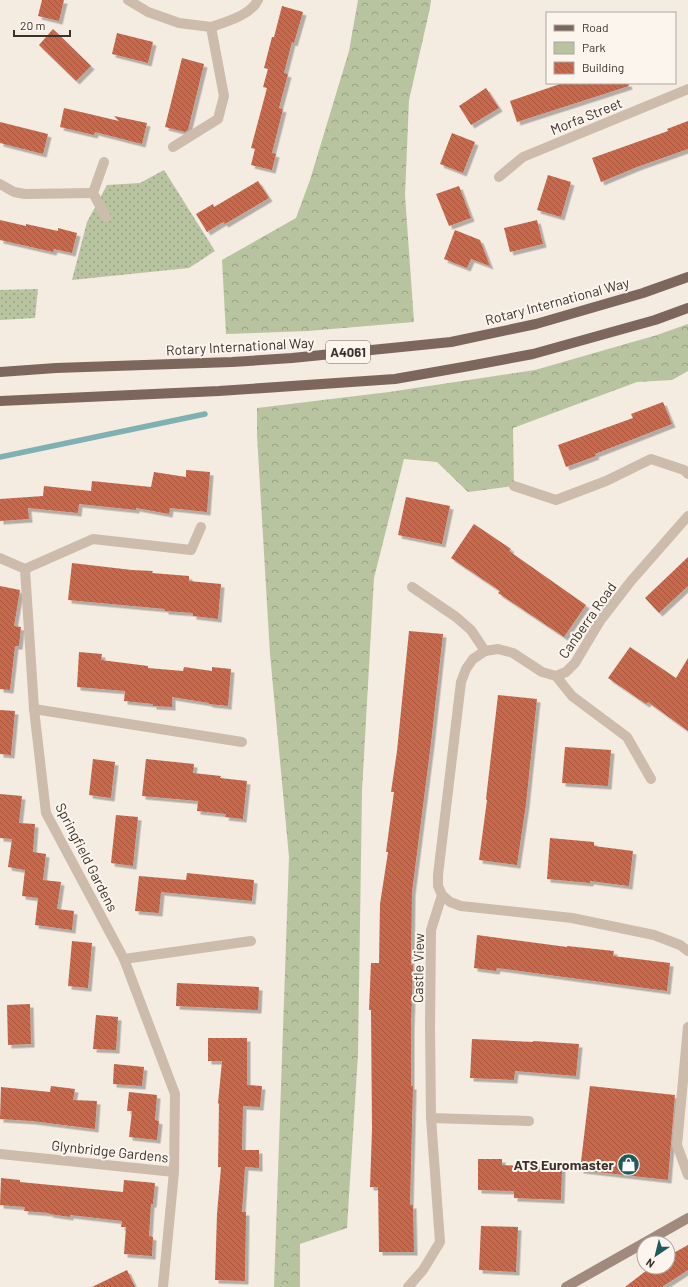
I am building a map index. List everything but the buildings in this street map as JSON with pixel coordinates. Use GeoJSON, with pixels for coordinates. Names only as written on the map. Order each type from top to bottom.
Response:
{"type":"FeatureCollection","features":[{"type":"Feature","properties":{"kind":"main road","name":"Rotary International Way"},"geometry":{"type":"LineString","coordinates":[[0,372],[56,368],[232,362],[292,358],[451,342],[536,324],[643,293],[688,277]]}},
{"type":"Feature","properties":{"kind":"main road","name":"A4061"},"geometry":{"type":"LineString","coordinates":[[0,401],[219,392],[395,379],[533,354],[655,320],[688,308]]}},
{"type":"Feature","properties":{"kind":"main road"},"geometry":{"type":"LineString","coordinates":[[566,1287],[688,1218]]}},
{"type":"Feature","properties":{"kind":"street"},"geometry":{"type":"LineString","coordinates":[[128,0],[148,12],[179,23],[211,27],[233,20],[255,6],[258,0]]}},
{"type":"Feature","properties":{"kind":"street"},"geometry":{"type":"LineString","coordinates":[[173,147],[218,119],[224,96],[211,27]]}},
{"type":"Feature","properties":{"kind":"street","name":"Morfa Street"},"geometry":{"type":"LineString","coordinates":[[499,177],[523,157],[688,89]]}},
{"type":"Feature","properties":{"kind":"street"},"geometry":{"type":"LineString","coordinates":[[104,162],[93,193],[106,217]]}},
{"type":"Feature","properties":{"kind":"street"},"geometry":{"type":"LineString","coordinates":[[0,184],[14,192],[25,194],[93,193]]}},
{"type":"Feature","properties":{"kind":"street"},"geometry":{"type":"LineString","coordinates":[[514,486],[556,500],[606,481],[651,459],[684,470],[688,474]]}},
{"type":"Feature","properties":{"kind":"street","name":"Canberra Road"},"geometry":{"type":"LineString","coordinates":[[485,651],[498,649],[513,652],[542,672],[556,676],[566,672],[575,663],[600,621],[631,581],[688,516]]}},
{"type":"Feature","properties":{"kind":"street"},"geometry":{"type":"LineString","coordinates":[[0,558],[24,569],[93,539],[191,550],[201,527]]}},
{"type":"Feature","properties":{"kind":"street","name":"Springfield Gardens"},"geometry":{"type":"LineString","coordinates":[[24,569],[34,709],[46,813],[124,959],[175,1094],[174,1172]]}},
{"type":"Feature","properties":{"kind":"street"},"geometry":{"type":"LineString","coordinates":[[412,587],[456,617],[471,630],[485,651]]}},
{"type":"Feature","properties":{"kind":"street","name":"Castle View"},"geometry":{"type":"LineString","coordinates":[[408,1287],[423,1270],[440,1242],[431,1118],[431,930],[442,895],[438,886],[438,875],[461,682],[466,669],[473,658],[485,651]]}},
{"type":"Feature","properties":{"kind":"street"},"geometry":{"type":"LineString","coordinates":[[556,676],[572,696],[627,737],[651,779]]}},
{"type":"Feature","properties":{"kind":"street"},"geometry":{"type":"LineString","coordinates":[[34,709],[242,742]]}},
{"type":"Feature","properties":{"kind":"street"},"geometry":{"type":"LineString","coordinates":[[442,895],[450,902],[461,906],[572,918],[654,935],[680,945],[688,951]]}},
{"type":"Feature","properties":{"kind":"street"},"geometry":{"type":"LineString","coordinates":[[124,959],[251,941]]}},
{"type":"Feature","properties":{"kind":"street"},"geometry":{"type":"LineString","coordinates":[[688,1027],[677,1145],[688,1175]]}},
{"type":"Feature","properties":{"kind":"street"},"geometry":{"type":"LineString","coordinates":[[431,1118],[529,1122]]}},
{"type":"Feature","properties":{"kind":"street","name":"Glynbridge Gardens"},"geometry":{"type":"LineString","coordinates":[[0,1154],[174,1172],[163,1287]]}},
{"type":"Feature","properties":{"kind":"green space"},"geometry":{"type":"Polygon","coordinates":[[[358,0],[431,0],[409,100],[405,195],[414,322],[308,331],[226,334],[222,260],[296,218],[310,180],[349,51],[358,0]]]}},
{"type":"Feature","properties":{"kind":"green space"},"geometry":{"type":"Polygon","coordinates":[[[164,170],[215,251],[189,268],[72,280],[87,222],[107,185],[140,183],[164,170]]]}},
{"type":"Feature","properties":{"kind":"green space"},"geometry":{"type":"Polygon","coordinates":[[[38,289],[35,318],[0,320],[0,290],[38,289]]]}},
{"type":"Feature","properties":{"kind":"green space"},"geometry":{"type":"Polygon","coordinates":[[[688,324],[688,371],[672,380],[637,382],[513,428],[514,486],[468,492],[437,462],[404,459],[374,578],[362,791],[358,1054],[347,1228],[300,1244],[300,1287],[274,1287],[289,857],[270,654],[257,435],[257,408],[389,392],[535,370],[657,335],[688,324]]]}},
{"type":"Feature","properties":{"kind":"waterway"},"geometry":{"type":"LineString","coordinates":[[0,457],[205,414]]}},
{"type":"Feature","properties":{"kind":"place","name":"ATS Euromaster"},"geometry":{"type":"Point","coordinates":[629,1164]}}]}
